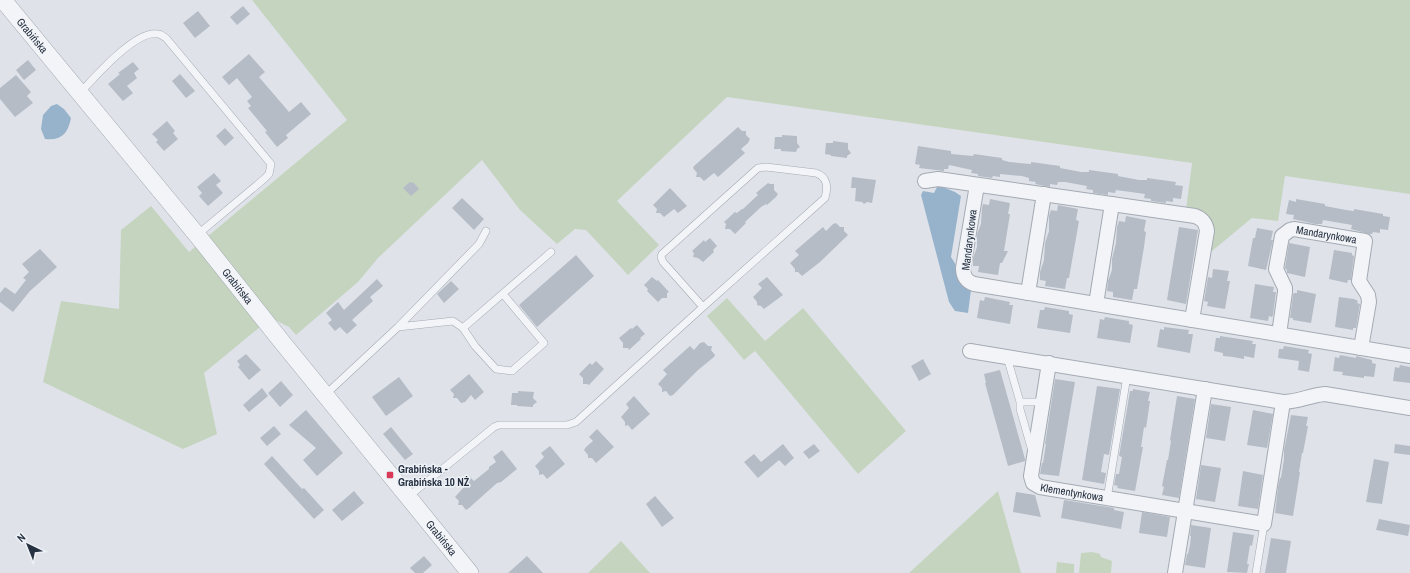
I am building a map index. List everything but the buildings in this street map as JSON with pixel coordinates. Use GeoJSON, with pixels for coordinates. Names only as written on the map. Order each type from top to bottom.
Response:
{"type":"FeatureCollection","features":[{"type":"Feature","properties":{"kind":"street","name":"Grabińska"},"geometry":{"type":"LineString","coordinates":[[3,0],[197,235],[470,573]]}},
{"type":"Feature","properties":{"kind":"street"},"geometry":{"type":"LineString","coordinates":[[925,181],[938,179],[1195,216],[1203,221],[1207,227],[1207,231],[1192,320]]}},
{"type":"Feature","properties":{"kind":"street","name":"Mandarynkowa"},"geometry":{"type":"LineString","coordinates":[[977,185],[963,268],[965,278],[974,284],[1410,356]]}},
{"type":"Feature","properties":{"kind":"street"},"geometry":{"type":"LineString","coordinates":[[1028,293],[1044,194]]}},
{"type":"Feature","properties":{"kind":"street"},"geometry":{"type":"LineString","coordinates":[[1096,304],[1112,204]]}},
{"type":"Feature","properties":{"kind":"street","name":"Mandarynkowa"},"geometry":{"type":"LineString","coordinates":[[1278,334],[1285,292],[1285,288],[1276,269],[1282,236],[1290,230],[1294,230],[1365,241],[1359,281],[1368,295],[1369,302],[1361,348]]}},
{"type":"Feature","properties":{"kind":"street"},"geometry":{"type":"LineString","coordinates":[[970,351],[1283,402],[1296,401],[1319,394],[1325,394],[1410,408]]}},
{"type":"Feature","properties":{"kind":"street","name":"Klementynkowa"},"geometry":{"type":"LineString","coordinates":[[1049,363],[1031,476],[1033,483],[1036,486],[1264,524]]}},
{"type":"Feature","properties":{"kind":"street"},"geometry":{"type":"LineString","coordinates":[[1175,573],[1205,389]]}},
{"type":"Feature","properties":{"kind":"street"},"geometry":{"type":"LineString","coordinates":[[1264,524],[1283,402]]}},
{"type":"Feature","properties":{"kind":"lane"},"geometry":{"type":"LineString","coordinates":[[80,93],[116,55],[133,42],[151,34],[158,34],[166,38],[271,164],[269,174],[264,179],[197,235]]}},
{"type":"Feature","properties":{"kind":"lane"},"geometry":{"type":"LineString","coordinates":[[408,497],[497,426],[567,425],[576,422],[825,198],[827,185],[820,174],[766,167],[758,168],[662,254],[664,262],[703,307]]}},
{"type":"Feature","properties":{"kind":"lane"},"geometry":{"type":"LineString","coordinates":[[325,395],[398,327],[479,244],[486,231]]}},
{"type":"Feature","properties":{"kind":"lane"},"geometry":{"type":"LineString","coordinates":[[463,328],[551,252]]}},
{"type":"Feature","properties":{"kind":"lane"},"geometry":{"type":"LineString","coordinates":[[398,327],[453,320],[463,328],[475,346],[496,369],[512,371],[544,343],[503,294]]}},
{"type":"Feature","properties":{"kind":"lane"},"geometry":{"type":"LineString","coordinates":[[1007,357],[1034,458]]}},
{"type":"Feature","properties":{"kind":"lane"},"geometry":{"type":"LineString","coordinates":[[1107,498],[1127,376]]}},
{"type":"Feature","properties":{"kind":"lane"},"geometry":{"type":"LineString","coordinates":[[1020,402],[1043,402]]}},
{"type":"Feature","properties":{"kind":"lane"},"geometry":{"type":"LineString","coordinates":[[1256,573],[1264,524]]}},
{"type":"Feature","properties":{"kind":"green space"},"geometry":{"type":"Polygon","coordinates":[[[252,0],[1410,0],[1410,194],[1285,176],[1278,221],[1252,218],[1212,251],[1208,250],[1211,231],[1186,210],[1192,163],[727,97],[617,201],[659,245],[628,275],[586,230],[575,229],[557,244],[520,210],[482,160],[378,258],[358,282],[296,335],[289,327],[271,318],[204,373],[217,434],[183,449],[43,382],[61,301],[119,309],[121,230],[151,206],[189,252],[347,120],[252,0]]]}},
{"type":"Feature","properties":{"kind":"green space"},"geometry":{"type":"Polygon","coordinates":[[[727,298],[765,341],[803,308],[906,431],[858,474],[755,351],[744,360],[707,316],[727,298]]]}},
{"type":"Feature","properties":{"kind":"green space"},"geometry":{"type":"Polygon","coordinates":[[[998,491],[1021,573],[909,573],[998,491]]]}},
{"type":"Feature","properties":{"kind":"green space"},"geometry":{"type":"Polygon","coordinates":[[[621,541],[650,573],[588,573],[621,541]]]}},
{"type":"Feature","properties":{"kind":"green space"},"geometry":{"type":"Polygon","coordinates":[[[1092,552],[1100,554],[1101,557],[1112,561],[1111,573],[1079,573],[1081,553],[1092,552]]]}},
{"type":"Feature","properties":{"kind":"green space"},"geometry":{"type":"Polygon","coordinates":[[[1057,562],[1074,564],[1074,573],[1056,573],[1057,562]]]}},
{"type":"Feature","properties":{"kind":"water"},"geometry":{"type":"Polygon","coordinates":[[[57,104],[64,109],[71,118],[70,123],[66,132],[60,137],[56,139],[45,139],[41,129],[43,115],[51,106],[57,104]]]}},
{"type":"Feature","properties":{"kind":"water"},"geometry":{"type":"Polygon","coordinates":[[[938,185],[961,196],[951,257],[958,270],[960,280],[971,290],[968,313],[955,311],[949,302],[921,195],[923,191],[934,193],[938,185]]]}},
{"type":"Feature","properties":{"kind":"place","name":"Grabińska - Grabińska 10 NŻ"},"geometry":{"type":"Point","coordinates":[390,475]}}]}
